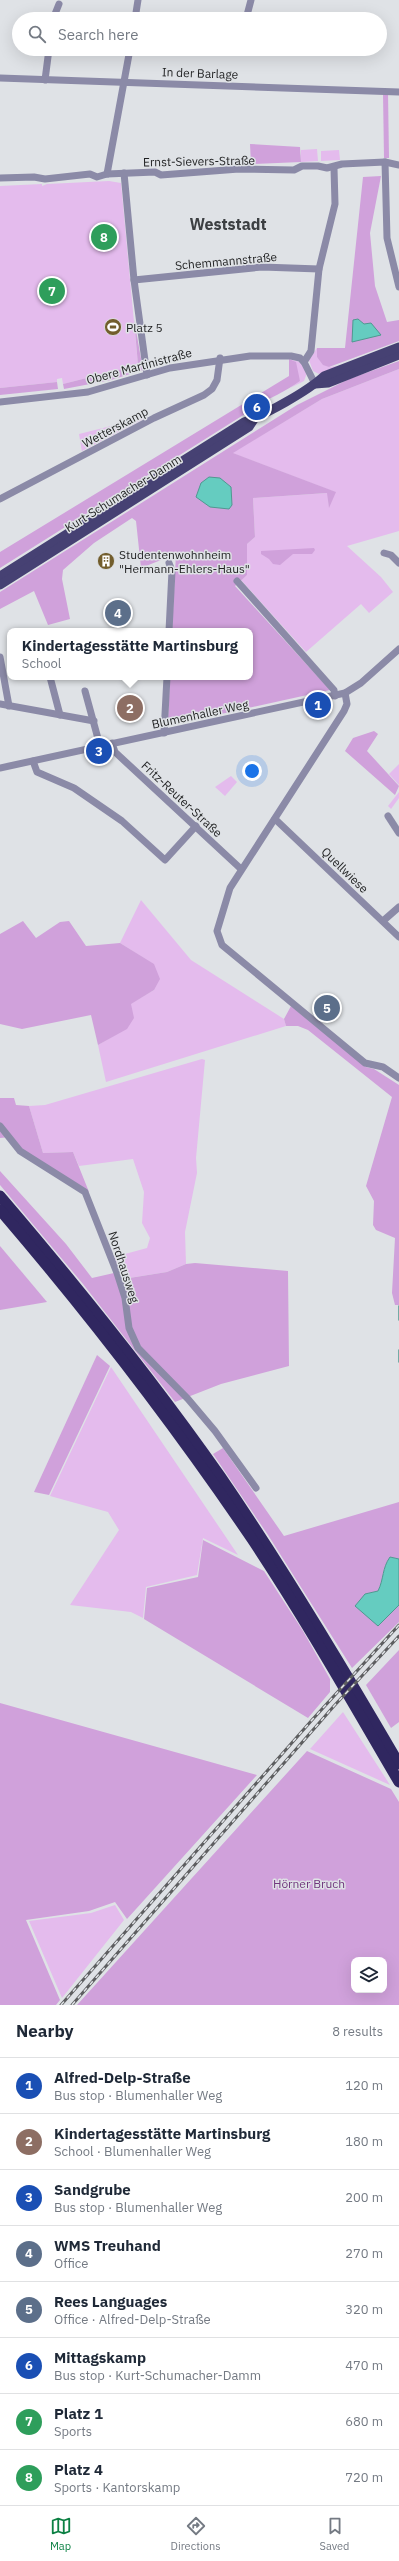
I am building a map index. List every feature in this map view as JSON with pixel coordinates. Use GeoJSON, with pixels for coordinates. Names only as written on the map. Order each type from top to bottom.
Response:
{"type":"FeatureCollection","features":[{"type":"Feature","properties":{"kind":"highway"},"geometry":{"type":"LineString","coordinates":[[0,1196],[66,1273],[179,1419],[255,1528],[368,1720],[399,1782]]}},
{"type":"Feature","properties":{"kind":"highway"},"geometry":{"type":"LineString","coordinates":[[0,1210],[59,1278],[166,1415],[253,1540],[335,1663]]}},
{"type":"Feature","properties":{"kind":"highway"},"geometry":{"type":"LineString","coordinates":[[368,1720],[399,1764]]}},
{"type":"Feature","properties":{"kind":"main road","name":"Kurt-Schumacher-Damm"},"geometry":{"type":"LineString","coordinates":[[0,576],[244,422],[255,418],[315,384],[324,376],[399,347]]}},
{"type":"Feature","properties":{"kind":"main road","name":"Kurt-Schumacher-Damm"},"geometry":{"type":"LineString","coordinates":[[315,384],[328,382],[399,355]]}},
{"type":"Feature","properties":{"kind":"main road","name":"Kurt-Schumacher-Damm"},"geometry":{"type":"LineString","coordinates":[[0,585],[249,427],[255,418]]}},
{"type":"Feature","properties":{"kind":"street"},"geometry":{"type":"LineString","coordinates":[[136,12],[138,0]]}},
{"type":"Feature","properties":{"kind":"street"},"geometry":{"type":"LineString","coordinates":[[248,12],[251,0]]}},
{"type":"Feature","properties":{"kind":"street"},"geometry":{"type":"LineString","coordinates":[[56,12],[59,4]]}},
{"type":"Feature","properties":{"kind":"street"},"geometry":{"type":"LineString","coordinates":[[45,80],[48,56]]}},
{"type":"Feature","properties":{"kind":"street"},"geometry":{"type":"LineString","coordinates":[[108,174],[129,56]]}},
{"type":"Feature","properties":{"kind":"street","name":"In der Barlage"},"geometry":{"type":"LineString","coordinates":[[0,78],[399,92]]}},
{"type":"Feature","properties":{"kind":"street"},"geometry":{"type":"LineString","coordinates":[[385,162],[387,238],[399,287]]}},
{"type":"Feature","properties":{"kind":"street","name":"Ernst-Sievers-Straße"},"geometry":{"type":"LineString","coordinates":[[0,178],[34,176],[44,179],[90,174],[97,177],[108,174],[155,172],[161,175],[233,169],[294,170],[302,166],[334,168],[342,164],[385,162],[399,165]]}},
{"type":"Feature","properties":{"kind":"street"},"geometry":{"type":"LineString","coordinates":[[315,384],[304,362],[311,351],[319,269],[335,204],[334,168]]}},
{"type":"Feature","properties":{"kind":"street"},"geometry":{"type":"LineString","coordinates":[[124,173],[134,280],[147,375]]}},
{"type":"Feature","properties":{"kind":"street","name":"Schemmannstraße"},"geometry":{"type":"LineString","coordinates":[[134,280],[262,267],[319,269]]}},
{"type":"Feature","properties":{"kind":"street","name":"Obere Martinistraße"},"geometry":{"type":"LineString","coordinates":[[0,402],[88,392],[177,366],[220,358],[291,356],[304,362]]}},
{"type":"Feature","properties":{"kind":"street","name":"Wetterskamp"},"geometry":{"type":"LineString","coordinates":[[0,499],[154,418],[204,395],[212,389],[217,380],[220,358]]}},
{"type":"Feature","properties":{"kind":"street"},"geometry":{"type":"LineString","coordinates":[[384,553],[391,555],[399,563]]}},
{"type":"Feature","properties":{"kind":"street"},"geometry":{"type":"LineString","coordinates":[[169,563],[172,571],[169,628]]}},
{"type":"Feature","properties":{"kind":"street"},"geometry":{"type":"LineString","coordinates":[[237,581],[334,690],[335,696]]}},
{"type":"Feature","properties":{"kind":"street","name":"Blumenhaller Weg"},"geometry":{"type":"LineString","coordinates":[[0,768],[335,696],[345,693],[361,683],[399,649]]}},
{"type":"Feature","properties":{"kind":"street"},"geometry":{"type":"LineString","coordinates":[[0,657],[9,706]]}},
{"type":"Feature","properties":{"kind":"street"},"geometry":{"type":"LineString","coordinates":[[51,680],[60,715]]}},
{"type":"Feature","properties":{"kind":"street"},"geometry":{"type":"LineString","coordinates":[[164,733],[167,680]]}},
{"type":"Feature","properties":{"kind":"street"},"geometry":{"type":"LineString","coordinates":[[85,691],[100,746]]}},
{"type":"Feature","properties":{"kind":"street"},"geometry":{"type":"LineString","coordinates":[[345,693],[347,704],[344,711],[230,888],[216,932],[222,945],[365,1063],[383,1067],[399,1078]]}},
{"type":"Feature","properties":{"kind":"street"},"geometry":{"type":"LineString","coordinates":[[0,704],[94,721]]}},
{"type":"Feature","properties":{"kind":"street","name":"Fritz-Reuter-Straße"},"geometry":{"type":"LineString","coordinates":[[112,743],[115,752],[242,869]]}},
{"type":"Feature","properties":{"kind":"street"},"geometry":{"type":"LineString","coordinates":[[32,761],[37,772],[74,788],[122,821],[165,860],[196,826]]}},
{"type":"Feature","properties":{"kind":"street"},"geometry":{"type":"LineString","coordinates":[[388,816],[399,833]]}},
{"type":"Feature","properties":{"kind":"street","name":"Quellwiese"},"geometry":{"type":"LineString","coordinates":[[275,819],[399,936]]}},
{"type":"Feature","properties":{"kind":"street"},"geometry":{"type":"LineString","coordinates":[[383,921],[399,907]]}},
{"type":"Feature","properties":{"kind":"street","name":"Nordhausweg"},"geometry":{"type":"LineString","coordinates":[[0,1126],[20,1151],[85,1192],[117,1273],[125,1298],[129,1328],[138,1348],[188,1399],[215,1431],[256,1488]]}},
{"type":"Feature","properties":{"kind":"shaded area"},"geometry":{"type":"Polygon","coordinates":[[[317,149],[318,161],[301,162],[301,150],[317,149]]]}},
{"type":"Feature","properties":{"kind":"shaded area"},"geometry":{"type":"Polygon","coordinates":[[[339,150],[340,160],[321,161],[321,151],[339,150]]]}},
{"type":"Feature","properties":{"kind":"shaded area"},"geometry":{"type":"Polygon","coordinates":[[[109,181],[121,183],[138,365],[63,384],[62,378],[57,379],[57,382],[0,388],[0,186],[42,184],[42,186],[47,184],[109,181]]]}},
{"type":"Feature","properties":{"kind":"shaded area"},"geometry":{"type":"Polygon","coordinates":[[[358,319],[364,324],[371,323],[381,335],[352,342],[353,320],[358,319]]]}},
{"type":"Feature","properties":{"kind":"shaded area"},"geometry":{"type":"Polygon","coordinates":[[[317,348],[317,357],[329,367],[337,366],[319,374],[313,371],[309,360],[317,348]]]}},
{"type":"Feature","properties":{"kind":"shaded area"},"geometry":{"type":"Polygon","coordinates":[[[289,359],[300,362],[307,373],[304,381],[290,388],[300,381],[289,359]]]}},
{"type":"Feature","properties":{"kind":"shaded area"},"geometry":{"type":"Polygon","coordinates":[[[399,369],[399,531],[347,546],[381,577],[393,592],[369,613],[361,604],[306,652],[241,580],[247,575],[247,544],[255,537],[253,498],[328,493],[329,507],[335,492],[232,453],[322,399],[399,369]]]}},
{"type":"Feature","properties":{"kind":"shaded area"},"geometry":{"type":"Polygon","coordinates":[[[147,417],[82,451],[82,452],[79,434],[147,417]]]}},
{"type":"Feature","properties":{"kind":"shaded area"},"geometry":{"type":"Polygon","coordinates":[[[209,477],[220,478],[231,487],[232,505],[229,509],[210,507],[196,497],[201,483],[209,477]]]}},
{"type":"Feature","properties":{"kind":"shaded area"},"geometry":{"type":"Polygon","coordinates":[[[399,764],[399,785],[389,774],[399,764]]]}},
{"type":"Feature","properties":{"kind":"shaded area"},"geometry":{"type":"Polygon","coordinates":[[[231,776],[237,782],[225,796],[215,787],[231,776]]]}},
{"type":"Feature","properties":{"kind":"shaded area"},"geometry":{"type":"Polygon","coordinates":[[[399,792],[399,798],[391,809],[388,806],[399,792]]]}},
{"type":"Feature","properties":{"kind":"shaded area"},"geometry":{"type":"Polygon","coordinates":[[[141,900],[191,960],[284,1019],[286,1026],[106,1082],[98,1045],[127,1028],[130,1004],[154,990],[153,964],[120,943],[141,900]]]}},
{"type":"Feature","properties":{"kind":"shaded area"},"geometry":{"type":"Polygon","coordinates":[[[202,1059],[205,1060],[196,1158],[197,1173],[185,1232],[186,1264],[167,1272],[122,1279],[114,1257],[147,1248],[150,1238],[142,1223],[144,1192],[133,1159],[79,1166],[73,1152],[43,1153],[29,1106],[45,1105],[202,1059]]]}},
{"type":"Feature","properties":{"kind":"shaded area"},"geometry":{"type":"Polygon","coordinates":[[[111,1367],[238,1555],[203,1538],[197,1575],[146,1587],[143,1618],[131,1612],[70,1605],[119,1530],[108,1512],[50,1496],[111,1367]]]}},
{"type":"Feature","properties":{"kind":"shaded area"},"geometry":{"type":"Polygon","coordinates":[[[390,1557],[399,1559],[399,1605],[378,1626],[355,1606],[365,1594],[378,1591],[387,1561],[390,1557]]]}},
{"type":"Feature","properties":{"kind":"shaded area"},"geometry":{"type":"Polygon","coordinates":[[[343,1712],[390,1785],[310,1749],[343,1712]]]}},
{"type":"Feature","properties":{"kind":"shaded area"},"geometry":{"type":"Polygon","coordinates":[[[115,1905],[124,1920],[62,1998],[29,1921],[91,1913],[115,1905]]]}},
{"type":"Feature","properties":{"kind":"green space"},"geometry":{"type":"Polygon","coordinates":[[[383,94],[388,94],[389,158],[384,158],[383,94]]]}},
{"type":"Feature","properties":{"kind":"green space"},"geometry":{"type":"Polygon","coordinates":[[[250,144],[300,147],[301,162],[251,164],[250,144]]]}},
{"type":"Feature","properties":{"kind":"green space"},"geometry":{"type":"Polygon","coordinates":[[[381,176],[370,233],[375,286],[387,322],[399,320],[399,341],[329,367],[323,365],[317,357],[317,348],[345,348],[363,177],[381,176]]]}},
{"type":"Feature","properties":{"kind":"green space"},"geometry":{"type":"Polygon","coordinates":[[[134,319],[143,370],[111,380],[64,389],[63,384],[138,365],[134,319]]]}},
{"type":"Feature","properties":{"kind":"green space"},"geometry":{"type":"Polygon","coordinates":[[[289,359],[296,362],[300,381],[287,390],[258,405],[0,568],[0,552],[289,376],[289,359]]]}},
{"type":"Feature","properties":{"kind":"green space"},"geometry":{"type":"Polygon","coordinates":[[[399,361],[399,369],[322,399],[233,453],[336,492],[329,508],[327,493],[253,498],[255,537],[247,544],[247,575],[235,586],[330,690],[171,725],[168,719],[170,680],[253,680],[253,628],[172,628],[176,554],[141,568],[136,521],[132,518],[94,543],[63,570],[62,579],[70,619],[48,625],[34,591],[0,609],[0,592],[297,405],[349,379],[399,361]]]}},
{"type":"Feature","properties":{"kind":"green space"},"geometry":{"type":"Polygon","coordinates":[[[57,382],[58,389],[0,395],[0,388],[57,382]]]}},
{"type":"Feature","properties":{"kind":"green space"},"geometry":{"type":"Polygon","coordinates":[[[314,548],[315,550],[312,554],[293,554],[280,565],[273,564],[269,559],[261,554],[261,551],[314,548]]]}},
{"type":"Feature","properties":{"kind":"green space"},"geometry":{"type":"Polygon","coordinates":[[[374,731],[378,734],[367,751],[399,786],[395,795],[345,751],[353,738],[374,731]]]}},
{"type":"Feature","properties":{"kind":"green space"},"geometry":{"type":"Polygon","coordinates":[[[23,921],[36,938],[60,922],[69,921],[86,946],[120,943],[154,964],[160,979],[154,990],[131,1004],[134,1018],[127,1029],[98,1045],[91,1015],[22,1029],[0,1024],[0,934],[23,921]]]}},
{"type":"Feature","properties":{"kind":"green space"},"geometry":{"type":"Polygon","coordinates":[[[291,1006],[366,1067],[374,1069],[399,1085],[399,1305],[395,1305],[392,1293],[395,1238],[376,1230],[373,1225],[374,1201],[366,1186],[392,1097],[308,1030],[298,1026],[286,1026],[284,1019],[291,1006]]]}},
{"type":"Feature","properties":{"kind":"green space"},"geometry":{"type":"Polygon","coordinates":[[[0,1098],[14,1098],[16,1105],[29,1106],[43,1153],[73,1152],[89,1192],[23,1151],[11,1137],[0,1138],[0,1098]]]}},
{"type":"Feature","properties":{"kind":"green space"},"geometry":{"type":"Polygon","coordinates":[[[0,1171],[66,1244],[92,1278],[114,1273],[123,1279],[167,1272],[186,1264],[195,1263],[288,1271],[289,1366],[221,1384],[175,1402],[83,1284],[0,1185],[0,1171]]]}},
{"type":"Feature","properties":{"kind":"green space"},"geometry":{"type":"Polygon","coordinates":[[[0,1246],[47,1302],[0,1310],[0,1246]]]}},
{"type":"Feature","properties":{"kind":"green space"},"geometry":{"type":"Polygon","coordinates":[[[97,1355],[110,1366],[49,1495],[34,1492],[97,1355]]]}},
{"type":"Feature","properties":{"kind":"green space"},"geometry":{"type":"Polygon","coordinates":[[[223,1448],[284,1536],[399,1502],[399,1559],[390,1557],[387,1561],[378,1591],[365,1594],[378,1625],[399,1605],[399,1622],[352,1668],[268,1535],[213,1454],[223,1448]]]}},
{"type":"Feature","properties":{"kind":"green space"},"geometry":{"type":"Polygon","coordinates":[[[203,1540],[264,1571],[303,1631],[330,1679],[330,1692],[308,1718],[144,1619],[147,1588],[198,1577],[203,1540]]]}},
{"type":"Feature","properties":{"kind":"green space"},"geometry":{"type":"Polygon","coordinates":[[[399,1650],[399,1722],[391,1728],[366,1685],[399,1650]]]}},
{"type":"Feature","properties":{"kind":"green space"},"geometry":{"type":"Polygon","coordinates":[[[0,1703],[257,1775],[127,1919],[115,1902],[89,1911],[26,1920],[60,2000],[56,2005],[0,2005],[0,1703]]]}},
{"type":"Feature","properties":{"kind":"green space","name":"Hörner Bruch"},"geometry":{"type":"Polygon","coordinates":[[[307,1751],[391,1789],[399,1802],[399,2005],[77,2005],[307,1751]]]}},
{"type":"Feature","properties":{"kind":"waterway"},"geometry":{"type":"LineString","coordinates":[[399,1306],[399,1320]]}},
{"type":"Feature","properties":{"kind":"waterway"},"geometry":{"type":"LineString","coordinates":[[399,1350],[399,1362]]}},
{"type":"Feature","properties":{"kind":"railway"},"geometry":{"type":"LineString","coordinates":[[61,2005],[312,1720],[399,1625]]}},
{"type":"Feature","properties":{"kind":"railway"},"geometry":{"type":"LineString","coordinates":[[72,2005],[334,1706],[399,1636]]}},
{"type":"Feature","properties":{"kind":"place","name":"Platz 4"},"geometry":{"type":"Point","coordinates":[104,237]}},
{"type":"Feature","properties":{"kind":"place","name":"Platz 1"},"geometry":{"type":"Point","coordinates":[52,291]}},
{"type":"Feature","properties":{"kind":"place","name":"Platz 5"},"geometry":{"type":"Point","coordinates":[113,327]}},
{"type":"Feature","properties":{"kind":"place","name":"Mittagskamp"},"geometry":{"type":"Point","coordinates":[257,407]}},
{"type":"Feature","properties":{"kind":"place","name":"Studentenwohnheim \"Hermann-Ehlers-Haus\""},"geometry":{"type":"Point","coordinates":[106,561]}},
{"type":"Feature","properties":{"kind":"place","name":"WMS Treuhand"},"geometry":{"type":"Point","coordinates":[118,613]}},
{"type":"Feature","properties":{"kind":"place","name":"Alfred-Delp-Straße"},"geometry":{"type":"Point","coordinates":[318,705]}},
{"type":"Feature","properties":{"kind":"place","name":"Kindertagesstätte Martinsburg"},"geometry":{"type":"Point","coordinates":[130,708]}},
{"type":"Feature","properties":{"kind":"place","name":"Sandgrube"},"geometry":{"type":"Point","coordinates":[99,751]}},
{"type":"Feature","properties":{"kind":"place","name":"Rees Languages"},"geometry":{"type":"Point","coordinates":[327,1008]}},
{"type":"Feature","properties":{"kind":"district","name":"Weststadt"},"geometry":{"type":"Point","coordinates":[228,224]}}]}
